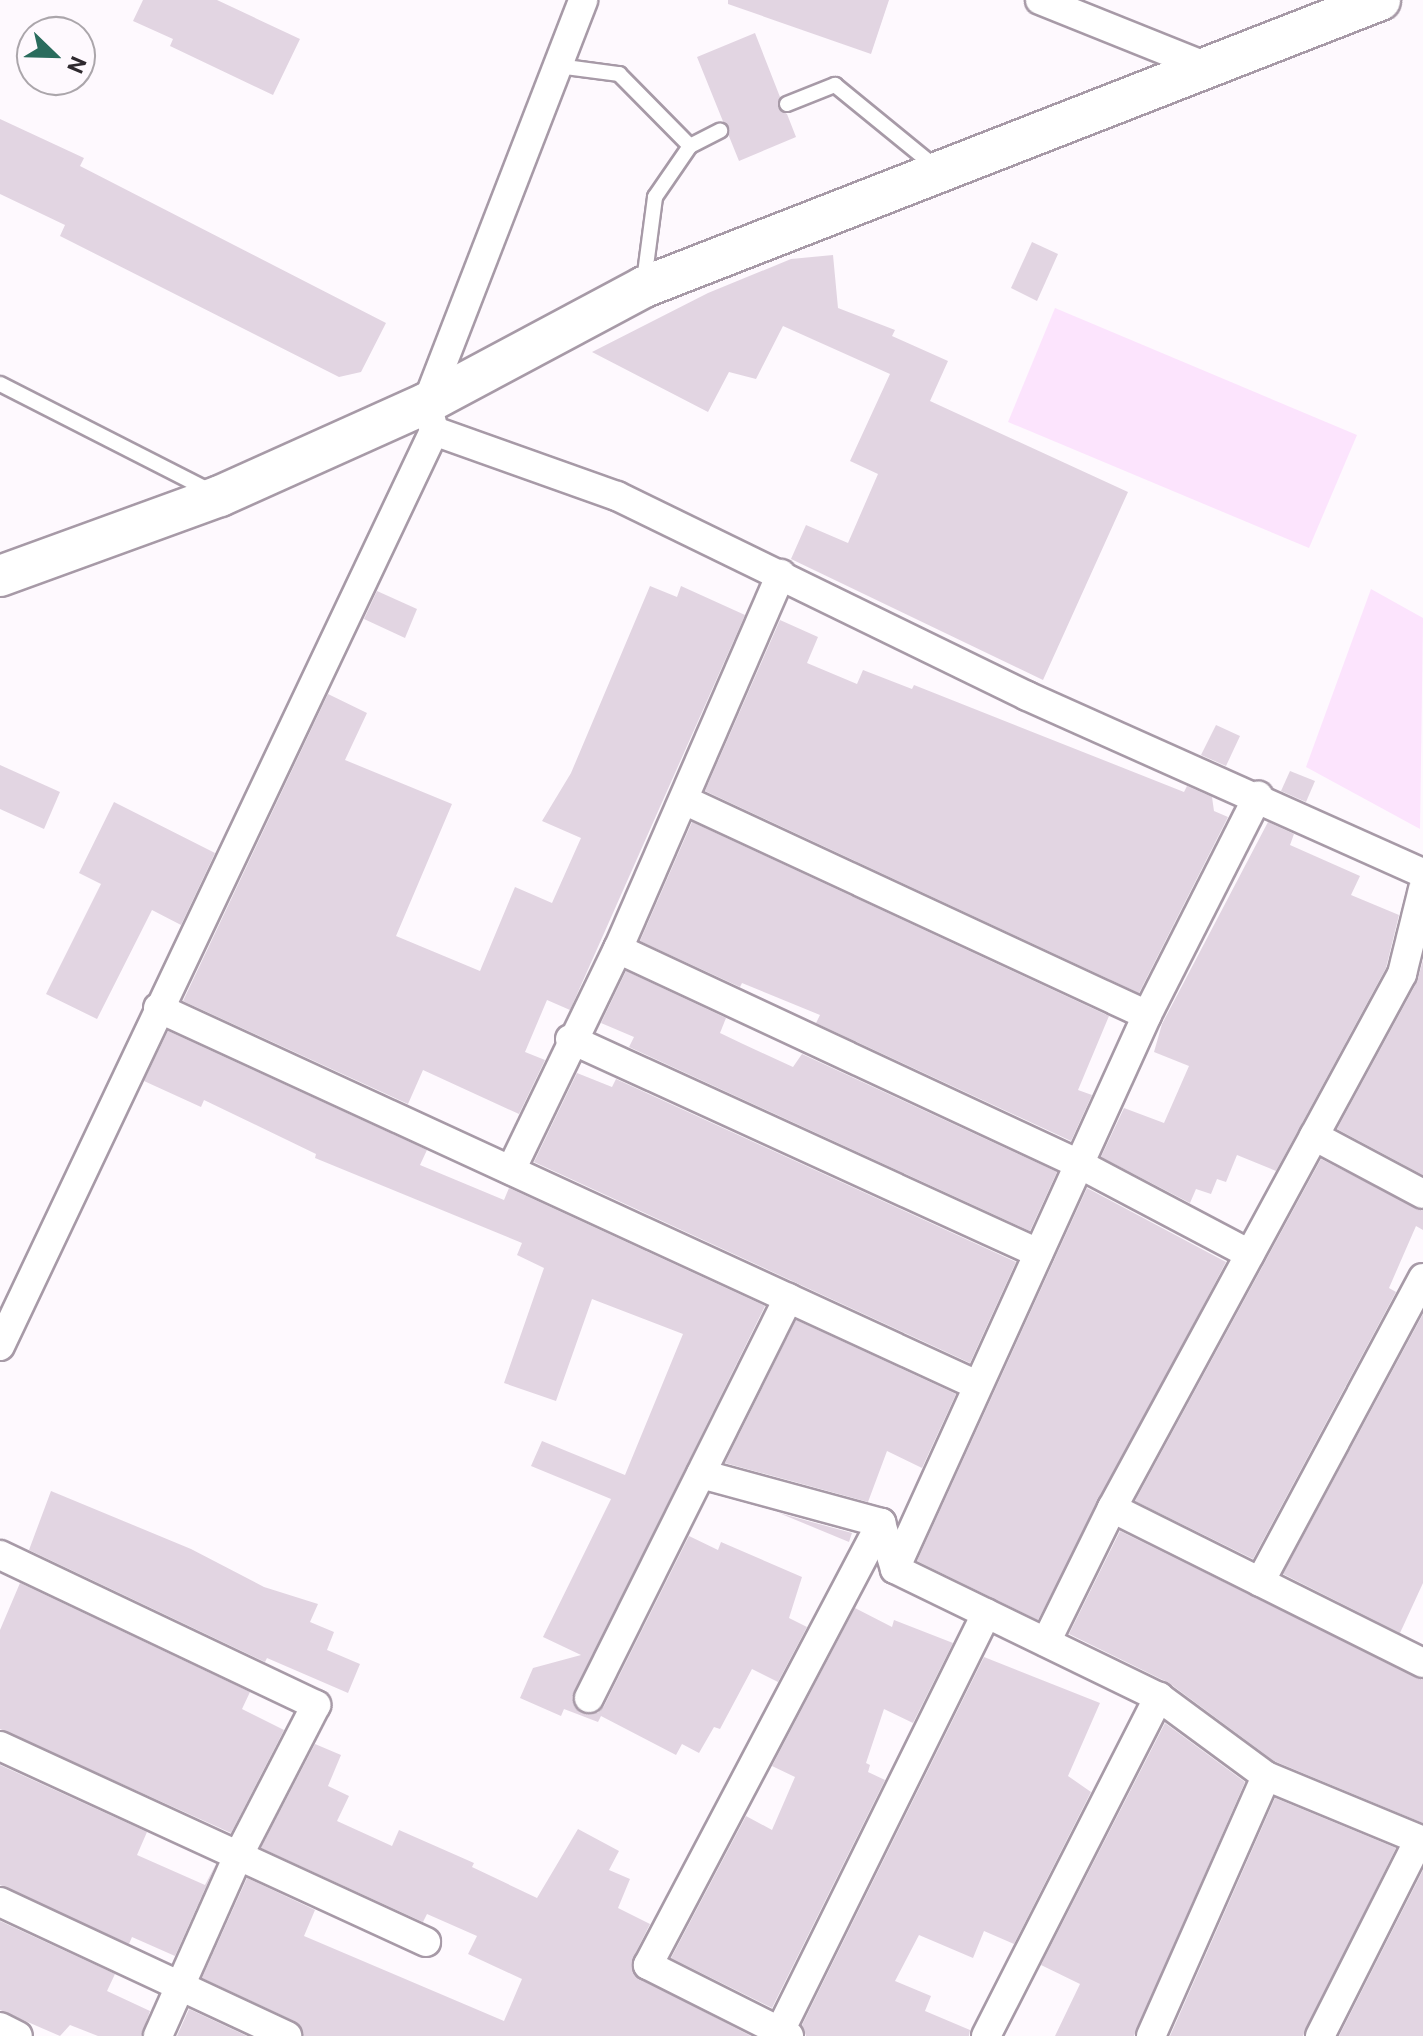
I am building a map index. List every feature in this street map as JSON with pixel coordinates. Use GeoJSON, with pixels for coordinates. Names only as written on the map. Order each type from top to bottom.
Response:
{"type":"FeatureCollection","features":[{"type":"Feature","properties":{"kind":"main road"},"geometry":{"type":"LineString","coordinates":[[0,576],[430,417],[644,287],[938,169],[1209,68],[1380,0]]}},
{"type":"Feature","properties":{"kind":"street"},"geometry":{"type":"LineString","coordinates":[[1040,0],[1209,68]]}},
{"type":"Feature","properties":{"kind":"street"},"geometry":{"type":"LineString","coordinates":[[0,1346],[430,417],[558,66],[578,2]]}},
{"type":"Feature","properties":{"kind":"street"},"geometry":{"type":"LineString","coordinates":[[430,417],[617,496],[1027,696],[1258,796],[1423,873]]}},
{"type":"Feature","properties":{"kind":"street"},"geometry":{"type":"LineString","coordinates":[[511,1170],[570,1039],[618,949],[781,574]]}},
{"type":"Feature","properties":{"kind":"street"},"geometry":{"type":"LineString","coordinates":[[895,1569],[1147,1015],[1258,796]]}},
{"type":"Feature","properties":{"kind":"street"},"geometry":{"type":"LineString","coordinates":[[684,800],[1147,1015]]}},
{"type":"Feature","properties":{"kind":"street"},"geometry":{"type":"LineString","coordinates":[[1046,1642],[1112,1508],[1314,1136],[1413,979],[1423,889]]}},
{"type":"Feature","properties":{"kind":"street"},"geometry":{"type":"LineString","coordinates":[[618,949],[1079,1164],[1250,1254]]}},
{"type":"Feature","properties":{"kind":"street"},"geometry":{"type":"LineString","coordinates":[[158,1008],[977,1385]]}},
{"type":"Feature","properties":{"kind":"street"},"geometry":{"type":"LineString","coordinates":[[570,1039],[1038,1253]]}},
{"type":"Feature","properties":{"kind":"street"},"geometry":{"type":"LineString","coordinates":[[1314,1136],[1423,1194]]}},
{"type":"Feature","properties":{"kind":"street"},"geometry":{"type":"LineString","coordinates":[[1260,1582],[1423,1278]]}},
{"type":"Feature","properties":{"kind":"street"},"geometry":{"type":"LineString","coordinates":[[589,1698],[788,1298]]}},
{"type":"Feature","properties":{"kind":"street"},"geometry":{"type":"LineString","coordinates":[[701,1474],[881,1523]]}},
{"type":"Feature","properties":{"kind":"street"},"geometry":{"type":"LineString","coordinates":[[1112,1508],[1423,1663]]}},
{"type":"Feature","properties":{"kind":"street"},"geometry":{"type":"LineString","coordinates":[[881,1523],[895,1569],[1159,1697],[1266,1776],[1421,1840],[1320,2036]]}},
{"type":"Feature","properties":{"kind":"street"},"geometry":{"type":"LineString","coordinates":[[881,1523],[648,1965],[784,2034],[987,1613]]}},
{"type":"Feature","properties":{"kind":"street"},"geometry":{"type":"LineString","coordinates":[[0,1555],[316,1705],[238,1856],[158,2036]]}},
{"type":"Feature","properties":{"kind":"street"},"geometry":{"type":"LineString","coordinates":[[986,2036],[1159,1697]]}},
{"type":"Feature","properties":{"kind":"street"},"geometry":{"type":"LineString","coordinates":[[0,1746],[426,1942]]}},
{"type":"Feature","properties":{"kind":"street"},"geometry":{"type":"LineString","coordinates":[[1151,2036],[1266,1776]]}},
{"type":"Feature","properties":{"kind":"street"},"geometry":{"type":"LineString","coordinates":[[0,1902],[182,1984],[287,2036]]}},
{"type":"Feature","properties":{"kind":"street"},"geometry":{"type":"LineString","coordinates":[[0,2027],[18,2036]]}},
{"type":"Feature","properties":{"kind":"lane"},"geometry":{"type":"LineString","coordinates":[[558,66],[619,74],[690,146]]}},
{"type":"Feature","properties":{"kind":"lane"},"geometry":{"type":"LineString","coordinates":[[787,104],[835,85],[938,169]]}},
{"type":"Feature","properties":{"kind":"lane"},"geometry":{"type":"LineString","coordinates":[[644,287],[655,197],[690,146],[720,131]]}},
{"type":"Feature","properties":{"kind":"lane"},"geometry":{"type":"LineString","coordinates":[[0,384],[220,496]]}},
{"type":"Feature","properties":{"kind":"shaded area"},"geometry":{"type":"Polygon","coordinates":[[[1055,308],[1357,435],[1309,548],[1008,422],[1055,308]]]}},
{"type":"Feature","properties":{"kind":"shaded area"},"geometry":{"type":"Polygon","coordinates":[[[1371,589],[1423,618],[1420,829],[1306,767],[1371,589]]]}},
{"type":"Feature","properties":{"kind":"building"},"geometry":{"type":"Polygon","coordinates":[[[143,0],[217,0],[300,39],[273,95],[170,46],[173,39],[133,21],[143,0]]]}},
{"type":"Feature","properties":{"kind":"building"},"geometry":{"type":"Polygon","coordinates":[[[728,0],[889,0],[871,54],[728,4],[728,0]]]}},
{"type":"Feature","properties":{"kind":"building"},"geometry":{"type":"Polygon","coordinates":[[[755,33],[780,97],[778,108],[787,114],[796,137],[739,161],[697,57],[755,33]]]}},
{"type":"Feature","properties":{"kind":"building"},"geometry":{"type":"Polygon","coordinates":[[[0,119],[84,158],[80,166],[386,323],[361,372],[339,377],[60,236],[65,225],[0,194],[0,119]]]}},
{"type":"Feature","properties":{"kind":"building"},"geometry":{"type":"Polygon","coordinates":[[[1032,242],[1058,254],[1037,301],[1011,288],[1032,242]]]}},
{"type":"Feature","properties":{"kind":"building"},"geometry":{"type":"Polygon","coordinates":[[[833,255],[838,308],[895,330],[892,336],[948,361],[930,401],[1128,492],[1043,680],[791,559],[806,525],[848,543],[878,474],[850,461],[890,374],[783,326],[756,379],[729,372],[708,412],[592,352],[708,293],[791,259],[833,255]]]}},
{"type":"Feature","properties":{"kind":"building"},"geometry":{"type":"Polygon","coordinates":[[[650,586],[677,597],[681,586],[745,615],[570,1010],[547,1000],[525,1052],[545,1060],[519,1114],[423,1070],[408,1104],[183,1001],[328,694],[367,713],[345,760],[452,804],[396,936],[480,971],[515,887],[552,903],[581,838],[542,821],[571,773],[650,586]]]}},
{"type":"Feature","properties":{"kind":"building"},"geometry":{"type":"Polygon","coordinates":[[[377,591],[417,609],[405,638],[364,619],[377,591]]]}},
{"type":"Feature","properties":{"kind":"building"},"geometry":{"type":"Polygon","coordinates":[[[780,620],[818,637],[807,663],[857,684],[863,670],[912,689],[914,685],[1184,792],[1187,786],[1212,797],[1214,811],[1228,817],[1139,993],[705,791],[780,620]]]}},
{"type":"Feature","properties":{"kind":"building"},"geometry":{"type":"Polygon","coordinates":[[[1216,725],[1240,736],[1226,766],[1201,755],[1216,725]]]}},
{"type":"Feature","properties":{"kind":"building"},"geometry":{"type":"Polygon","coordinates":[[[0,765],[60,792],[44,829],[0,809],[0,765]]]}},
{"type":"Feature","properties":{"kind":"building"},"geometry":{"type":"Polygon","coordinates":[[[1290,771],[1315,781],[1306,802],[1281,791],[1290,771]]]}},
{"type":"Feature","properties":{"kind":"building"},"geometry":{"type":"Polygon","coordinates":[[[114,802],[215,853],[181,925],[152,910],[97,1019],[46,994],[101,884],[79,873],[114,802]]]}},
{"type":"Feature","properties":{"kind":"building"},"geometry":{"type":"Polygon","coordinates":[[[692,822],[1109,1016],[1078,1090],[1092,1095],[1071,1141],[816,1023],[820,1015],[742,983],[740,987],[640,941],[692,822]]]}},
{"type":"Feature","properties":{"kind":"building"},"geometry":{"type":"Polygon","coordinates":[[[1268,822],[1294,834],[1290,845],[1360,876],[1351,895],[1399,915],[1386,968],[1276,1171],[1237,1155],[1226,1182],[1217,1179],[1211,1194],[1196,1189],[1190,1203],[1101,1157],[1124,1108],[1164,1123],[1189,1066],[1154,1052],[1162,1024],[1268,822]]]}},
{"type":"Feature","properties":{"kind":"building"},"geometry":{"type":"Polygon","coordinates":[[[1423,960],[1423,1175],[1337,1129],[1417,982],[1423,960]]]}},
{"type":"Feature","properties":{"kind":"building"},"geometry":{"type":"Polygon","coordinates":[[[626,971],[726,1018],[720,1033],[743,1044],[793,1067],[802,1054],[1057,1172],[1030,1231],[629,1047],[634,1037],[601,1023],[626,971]]]}},
{"type":"Feature","properties":{"kind":"building"},"geometry":{"type":"Polygon","coordinates":[[[168,1031],[427,1150],[420,1165],[504,1200],[509,1188],[765,1306],[572,1698],[582,1713],[598,1713],[604,1706],[689,1536],[718,1550],[721,1542],[802,1577],[789,1618],[807,1627],[778,1682],[752,1669],[720,1729],[714,1727],[699,1753],[682,1744],[676,1755],[601,1716],[598,1722],[564,1709],[561,1716],[520,1698],[533,1668],[581,1655],[543,1637],[611,1499],[531,1466],[542,1441],[625,1475],[683,1334],[592,1299],[556,1401],[504,1383],[544,1268],[517,1255],[522,1243],[315,1158],[316,1154],[204,1100],[201,1107],[144,1081],[168,1031]]]}},
{"type":"Feature","properties":{"kind":"building"},"geometry":{"type":"Polygon","coordinates":[[[577,1073],[612,1087],[616,1079],[1016,1262],[970,1363],[534,1162],[577,1073]]]}},
{"type":"Feature","properties":{"kind":"building"},"geometry":{"type":"Polygon","coordinates":[[[1321,1159],[1423,1211],[1423,1230],[1416,1226],[1389,1288],[1396,1292],[1253,1559],[1135,1501],[1321,1159]]]}},
{"type":"Feature","properties":{"kind":"building"},"geometry":{"type":"Polygon","coordinates":[[[1087,1188],[1226,1262],[1038,1620],[917,1561],[1087,1188]]]}},
{"type":"Feature","properties":{"kind":"building"},"geometry":{"type":"Polygon","coordinates":[[[1423,1314],[1423,1583],[1400,1633],[1283,1574],[1423,1314]]]}},
{"type":"Feature","properties":{"kind":"building"},"geometry":{"type":"Polygon","coordinates":[[[796,1320],[956,1394],[922,1468],[887,1451],[868,1502],[725,1463],[796,1320]]]}},
{"type":"Feature","properties":{"kind":"building"},"geometry":{"type":"Polygon","coordinates":[[[51,1491],[191,1549],[264,1587],[318,1604],[310,1622],[334,1632],[327,1650],[360,1664],[348,1693],[267,1658],[265,1662],[29,1550],[51,1491]]]}},
{"type":"Feature","properties":{"kind":"building"},"geometry":{"type":"Polygon","coordinates":[[[779,1513],[852,1533],[849,1542],[779,1513]]]}},
{"type":"Feature","properties":{"kind":"building"},"geometry":{"type":"Polygon","coordinates":[[[1120,1531],[1423,1680],[1423,1823],[1274,1761],[1169,1683],[1069,1634],[1120,1531]]]}},
{"type":"Feature","properties":{"kind":"building"},"geometry":{"type":"Polygon","coordinates":[[[20,1583],[250,1692],[242,1709],[284,1730],[231,1833],[0,1729],[0,1630],[20,1583]]]}},
{"type":"Feature","properties":{"kind":"building"},"geometry":{"type":"Polygon","coordinates":[[[855,1608],[892,1627],[894,1620],[953,1643],[913,1723],[884,1709],[866,1763],[870,1765],[868,1772],[885,1780],[772,2008],[671,1958],[746,1816],[772,1830],[795,1777],[772,1766],[855,1608]]]}},
{"type":"Feature","properties":{"kind":"building"},"geometry":{"type":"Polygon","coordinates":[[[984,1657],[1100,1703],[1068,1776],[1091,1792],[1014,1944],[984,1931],[973,1958],[919,1935],[895,1981],[931,1996],[925,2011],[970,2030],[969,2036],[806,2036],[802,2025],[984,1657]]]}},
{"type":"Feature","properties":{"kind":"building"},"geometry":{"type":"Polygon","coordinates":[[[1165,1723],[1245,1782],[1134,2036],[1055,2036],[1080,1984],[1041,1965],[1165,1723]]]}},
{"type":"Feature","properties":{"kind":"building"},"geometry":{"type":"Polygon","coordinates":[[[315,1744],[341,1755],[328,1786],[349,1796],[337,1821],[392,1846],[399,1830],[474,1863],[472,1867],[537,1898],[578,1829],[619,1851],[609,1870],[630,1879],[618,1908],[650,1924],[633,1958],[634,1975],[751,2036],[304,2036],[294,2021],[202,1978],[247,1878],[315,1910],[304,1936],[504,2021],[522,1979],[468,1954],[477,1936],[427,1914],[423,1922],[261,1848],[315,1744]]]}},
{"type":"Feature","properties":{"kind":"building"},"geometry":{"type":"Polygon","coordinates":[[[0,1765],[147,1832],[137,1855],[205,1885],[216,1864],[175,1956],[132,1937],[129,1944],[0,1885],[0,1765]]]}},
{"type":"Feature","properties":{"kind":"building"},"geometry":{"type":"Polygon","coordinates":[[[1275,1798],[1396,1848],[1303,2036],[1170,2036],[1275,1798]]]}},
{"type":"Feature","properties":{"kind":"building"},"geometry":{"type":"Polygon","coordinates":[[[1423,1870],[1423,2036],[1339,2036],[1423,1870]]]}},
{"type":"Feature","properties":{"kind":"building"},"geometry":{"type":"Polygon","coordinates":[[[0,1921],[115,1974],[107,1991],[150,2011],[141,2036],[98,2036],[70,2025],[60,2036],[0,2010],[0,1921]]]}},
{"type":"Feature","properties":{"kind":"building"},"geometry":{"type":"Polygon","coordinates":[[[189,2009],[247,2036],[177,2036],[189,2009]]]}}]}
